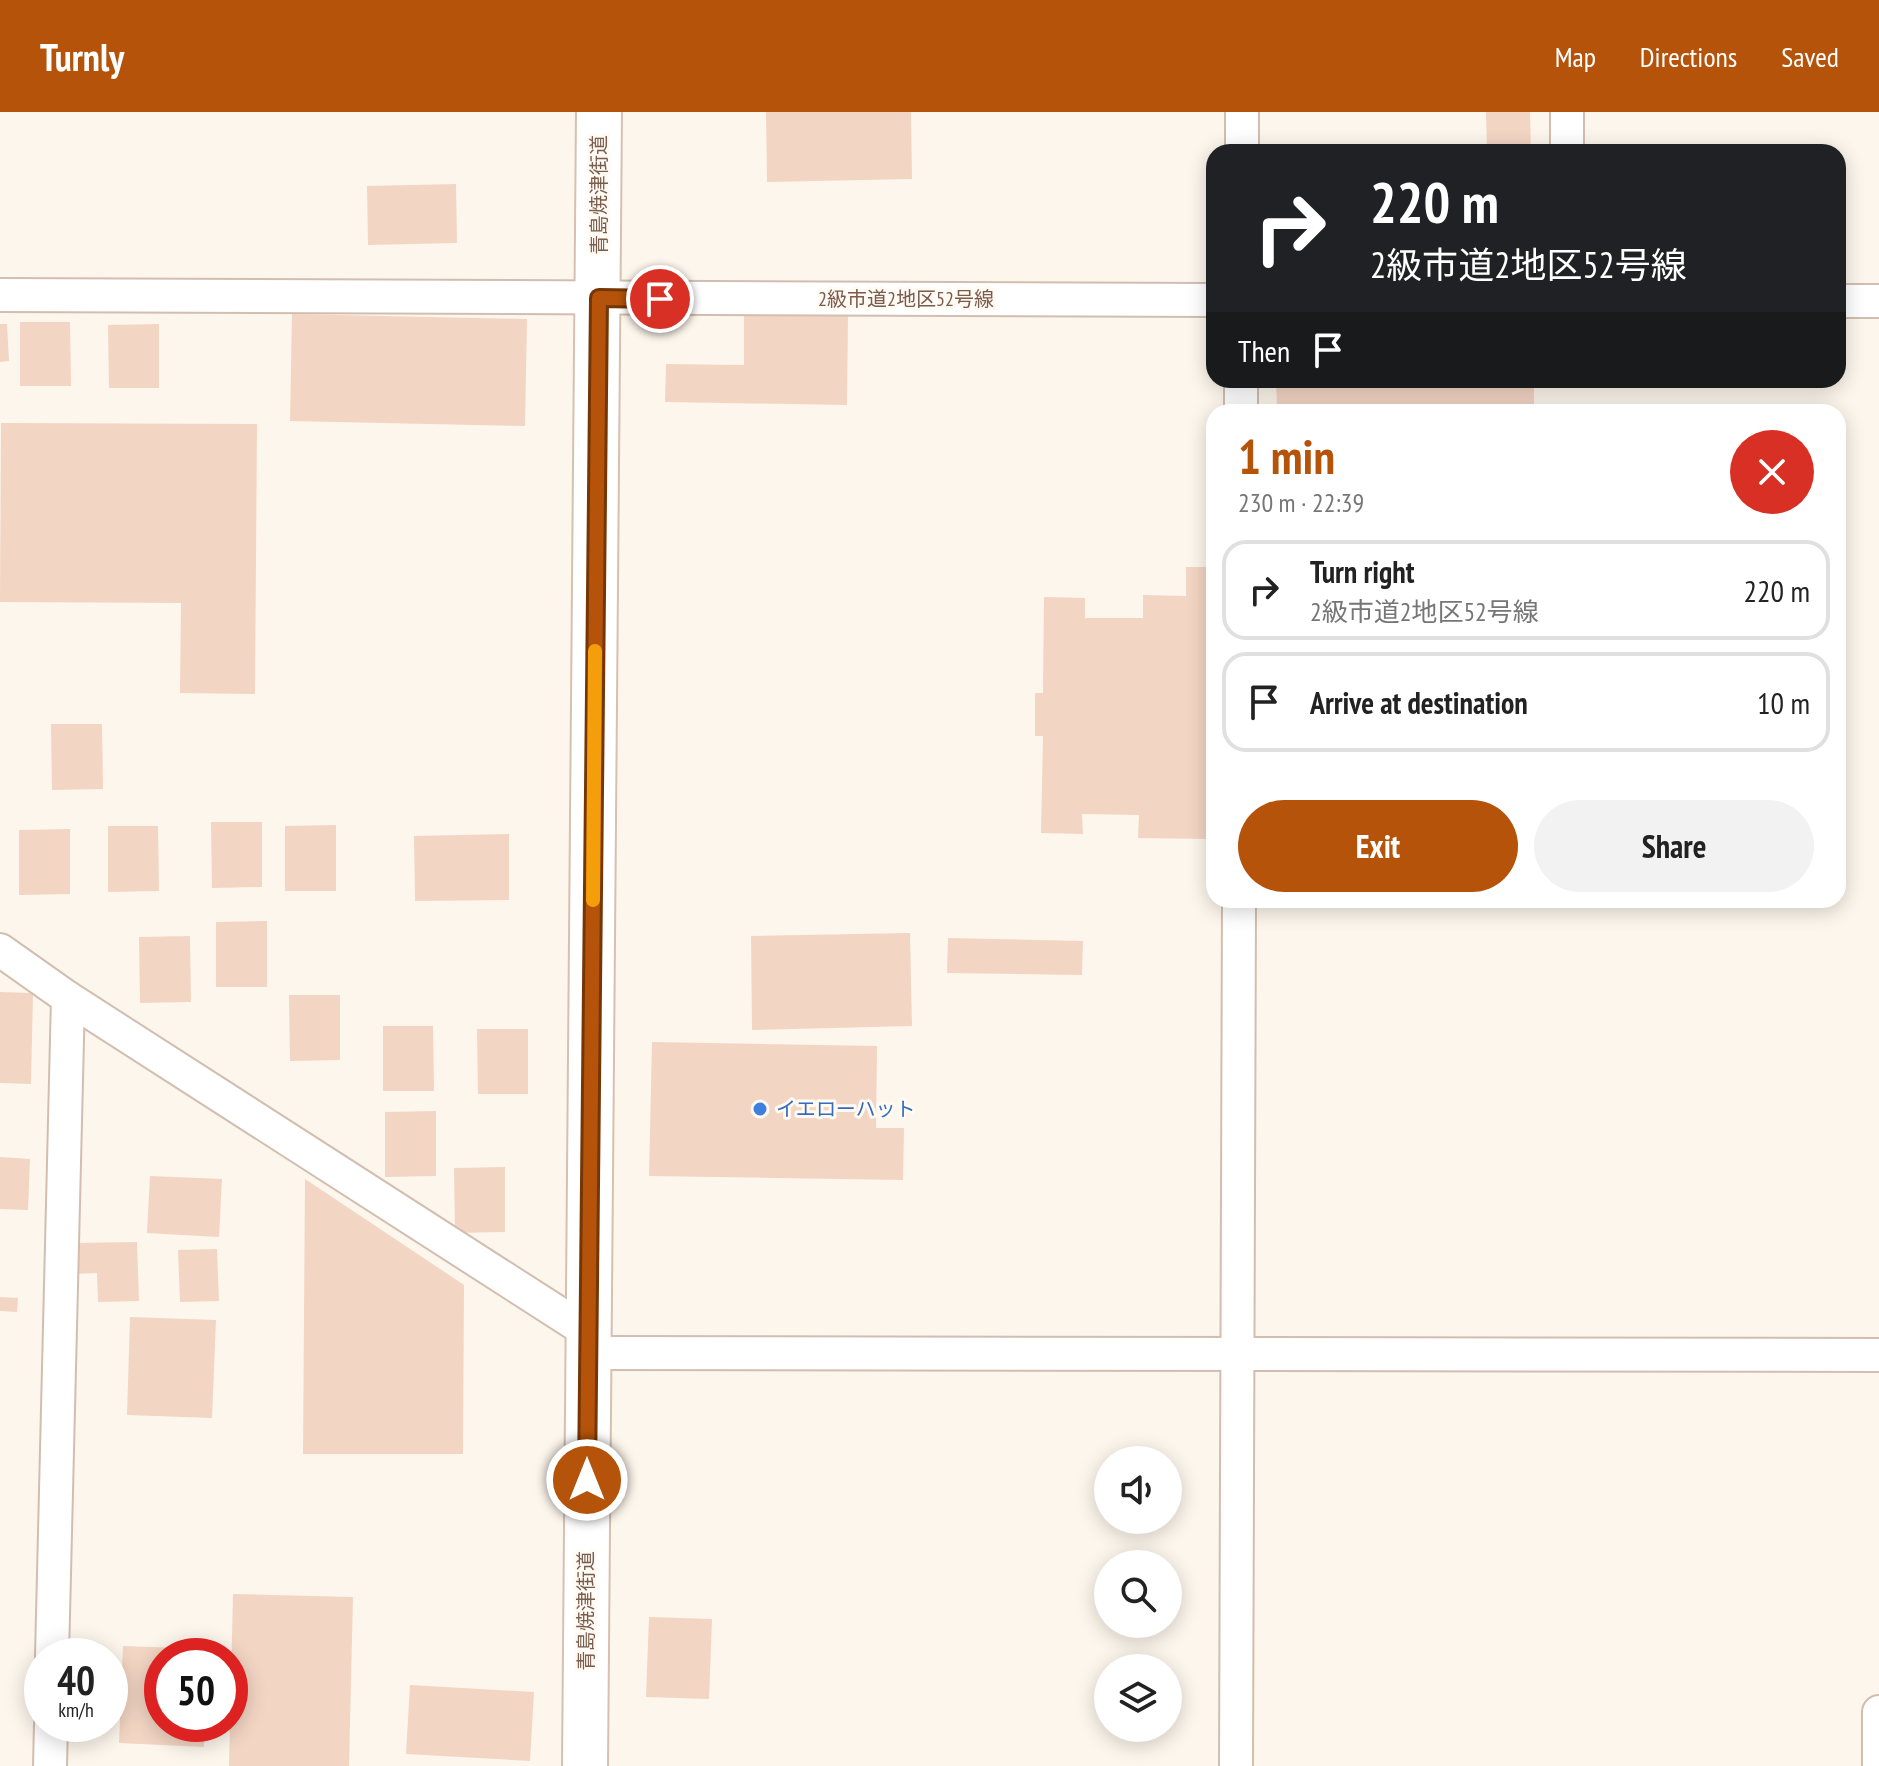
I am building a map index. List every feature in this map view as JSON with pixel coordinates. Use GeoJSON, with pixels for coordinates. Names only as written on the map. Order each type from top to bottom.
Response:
{"type":"FeatureCollection","features":[{"type":"Feature","properties":{"kind":"main road","name":"青島焼津街道"},"geometry":{"type":"LineString","coordinates":[[585,1766],[599,112]]}},
{"type":"Feature","properties":{"kind":"street"},"geometry":{"type":"LineString","coordinates":[[1242,112],[1242,144]]}},
{"type":"Feature","properties":{"kind":"street"},"geometry":{"type":"LineString","coordinates":[[1567,112],[1567,144]]}},
{"type":"Feature","properties":{"kind":"street","name":"2級市道2地区52号線"},"geometry":{"type":"LineString","coordinates":[[0,295],[1206,300]]}},
{"type":"Feature","properties":{"kind":"street"},"geometry":{"type":"LineString","coordinates":[[1846,301],[1879,301]]}},
{"type":"Feature","properties":{"kind":"street"},"geometry":{"type":"LineString","coordinates":[[1236,1766],[1239,908]]}},
{"type":"Feature","properties":{"kind":"street"},"geometry":{"type":"LineString","coordinates":[[0,950],[588,1343],[1237,1354],[1879,1355]]}},
{"type":"Feature","properties":{"kind":"street"},"geometry":{"type":"LineString","coordinates":[[52,1638],[68,998]]}},
{"type":"Feature","properties":{"kind":"street"},"geometry":{"type":"LineString","coordinates":[[1879,1712],[1879,1766]]}},
{"type":"Feature","properties":{"kind":"street"},"geometry":{"type":"LineString","coordinates":[[50,1766],[51,1742]]}},
{"type":"Feature","properties":{"kind":"building"},"geometry":{"type":"Polygon","coordinates":[[[766,112],[911,112],[912,179],[767,182],[766,112]]]}},
{"type":"Feature","properties":{"kind":"building"},"geometry":{"type":"Polygon","coordinates":[[[1486,112],[1530,112],[1531,144],[1487,144],[1486,112]]]}},
{"type":"Feature","properties":{"kind":"building"},"geometry":{"type":"Polygon","coordinates":[[[456,184],[457,243],[368,245],[367,186],[456,184]]]}},
{"type":"Feature","properties":{"kind":"building"},"geometry":{"type":"Polygon","coordinates":[[[292,314],[527,319],[525,426],[290,421],[292,314]]]}},
{"type":"Feature","properties":{"kind":"building"},"geometry":{"type":"Polygon","coordinates":[[[744,314],[848,316],[847,405],[665,402],[666,364],[744,365],[744,314]]]}},
{"type":"Feature","properties":{"kind":"building"},"geometry":{"type":"Polygon","coordinates":[[[20,322],[70,322],[71,386],[20,386],[20,322]]]}},
{"type":"Feature","properties":{"kind":"building"},"geometry":{"type":"Polygon","coordinates":[[[0,324],[7,324],[9,361],[0,362],[0,324]]]}},
{"type":"Feature","properties":{"kind":"building"},"geometry":{"type":"Polygon","coordinates":[[[159,324],[159,388],[109,388],[108,325],[159,324]]]}},
{"type":"Feature","properties":{"kind":"building"},"geometry":{"type":"Polygon","coordinates":[[[1276,388],[1534,388],[1534,404],[1277,404],[1276,388]]]}},
{"type":"Feature","properties":{"kind":"building"},"geometry":{"type":"Polygon","coordinates":[[[1,423],[257,424],[255,694],[180,693],[181,603],[0,602],[1,423]]]}},
{"type":"Feature","properties":{"kind":"building"},"geometry":{"type":"Polygon","coordinates":[[[1186,567],[1206,567],[1206,839],[1138,838],[1139,815],[1082,814],[1083,834],[1041,833],[1043,736],[1035,736],[1035,693],[1043,693],[1044,597],[1085,598],[1085,618],[1143,618],[1143,595],[1186,596],[1186,567]]]}},
{"type":"Feature","properties":{"kind":"building"},"geometry":{"type":"Polygon","coordinates":[[[51,724],[102,724],[103,789],[52,790],[51,724]]]}},
{"type":"Feature","properties":{"kind":"building"},"geometry":{"type":"Polygon","coordinates":[[[211,822],[262,822],[262,887],[212,888],[211,822]]]}},
{"type":"Feature","properties":{"kind":"building"},"geometry":{"type":"Polygon","coordinates":[[[336,825],[336,891],[285,891],[285,826],[336,825]]]}},
{"type":"Feature","properties":{"kind":"building"},"geometry":{"type":"Polygon","coordinates":[[[108,826],[158,826],[159,891],[108,892],[108,826]]]}},
{"type":"Feature","properties":{"kind":"building"},"geometry":{"type":"Polygon","coordinates":[[[70,829],[70,894],[19,895],[19,830],[70,829]]]}},
{"type":"Feature","properties":{"kind":"building"},"geometry":{"type":"Polygon","coordinates":[[[509,834],[509,900],[415,901],[414,836],[509,834]]]}},
{"type":"Feature","properties":{"kind":"building"},"geometry":{"type":"Polygon","coordinates":[[[267,921],[267,987],[216,987],[216,922],[267,921]]]}},
{"type":"Feature","properties":{"kind":"building"},"geometry":{"type":"Polygon","coordinates":[[[910,933],[912,1026],[752,1030],[751,936],[910,933]]]}},
{"type":"Feature","properties":{"kind":"building"},"geometry":{"type":"Polygon","coordinates":[[[190,936],[191,1002],[140,1003],[139,937],[190,936]]]}},
{"type":"Feature","properties":{"kind":"building"},"geometry":{"type":"Polygon","coordinates":[[[948,938],[1083,941],[1082,975],[947,973],[948,938]]]}},
{"type":"Feature","properties":{"kind":"building"},"geometry":{"type":"Polygon","coordinates":[[[0,992],[33,993],[31,1084],[0,1083],[0,992]]]}},
{"type":"Feature","properties":{"kind":"building"},"geometry":{"type":"Polygon","coordinates":[[[289,995],[340,995],[340,1060],[290,1061],[289,995]]]}},
{"type":"Feature","properties":{"kind":"building"},"geometry":{"type":"Polygon","coordinates":[[[383,1026],[433,1026],[434,1091],[383,1091],[383,1026]]]}},
{"type":"Feature","properties":{"kind":"building"},"geometry":{"type":"Polygon","coordinates":[[[477,1029],[528,1029],[528,1094],[478,1094],[477,1029]]]}},
{"type":"Feature","properties":{"kind":"building"},"geometry":{"type":"Polygon","coordinates":[[[652,1042],[877,1046],[876,1128],[904,1128],[903,1180],[649,1176],[652,1042]]]}},
{"type":"Feature","properties":{"kind":"building"},"geometry":{"type":"Polygon","coordinates":[[[436,1111],[436,1176],[385,1177],[385,1112],[436,1111]]]}},
{"type":"Feature","properties":{"kind":"building"},"geometry":{"type":"Polygon","coordinates":[[[0,1157],[30,1159],[28,1210],[0,1209],[0,1157]]]}},
{"type":"Feature","properties":{"kind":"building"},"geometry":{"type":"Polygon","coordinates":[[[505,1167],[505,1232],[455,1233],[454,1168],[505,1167]]]}},
{"type":"Feature","properties":{"kind":"building"},"geometry":{"type":"Polygon","coordinates":[[[150,1176],[222,1179],[219,1237],[147,1233],[150,1176]]]}},
{"type":"Feature","properties":{"kind":"building"},"geometry":{"type":"Polygon","coordinates":[[[305,1179],[464,1285],[463,1454],[303,1454],[305,1179]]]}},
{"type":"Feature","properties":{"kind":"building"},"geometry":{"type":"Polygon","coordinates":[[[137,1242],[139,1301],[98,1302],[97,1273],[75,1274],[74,1243],[137,1242]]]}},
{"type":"Feature","properties":{"kind":"building"},"geometry":{"type":"Polygon","coordinates":[[[217,1249],[219,1301],[180,1302],[178,1250],[217,1249]]]}},
{"type":"Feature","properties":{"kind":"building"},"geometry":{"type":"Polygon","coordinates":[[[0,1297],[18,1298],[17,1312],[0,1311],[0,1297]]]}},
{"type":"Feature","properties":{"kind":"building"},"geometry":{"type":"Polygon","coordinates":[[[130,1317],[216,1320],[212,1418],[127,1415],[130,1317]]]}},
{"type":"Feature","properties":{"kind":"building"},"geometry":{"type":"Polygon","coordinates":[[[233,1594],[353,1597],[349,1766],[229,1766],[230,1742],[248,1742],[248,1638],[232,1638],[233,1594]]]}},
{"type":"Feature","properties":{"kind":"building"},"geometry":{"type":"Polygon","coordinates":[[[649,1617],[712,1619],[709,1699],[646,1697],[649,1617]]]}},
{"type":"Feature","properties":{"kind":"building"},"geometry":{"type":"Polygon","coordinates":[[[128,1646],[144,1647],[144,1742],[204,1742],[204,1747],[119,1743],[128,1742],[128,1646]]]}},
{"type":"Feature","properties":{"kind":"building"},"geometry":{"type":"Polygon","coordinates":[[[410,1685],[534,1692],[530,1761],[406,1754],[410,1685]]]}},
{"type":"Feature","properties":{"kind":"slow traffic"},"geometry":{"type":"LineString","coordinates":[[593,900],[595,651]]}},
{"type":"Feature","properties":{"kind":"place","name":"イエローハット"},"geometry":{"type":"Point","coordinates":[760,1109]}},
{"type":"Feature","properties":{"kind":"route"},"geometry":{"type":"LineString","coordinates":[[587,1480],[599,298],[660,299]]}}]}
